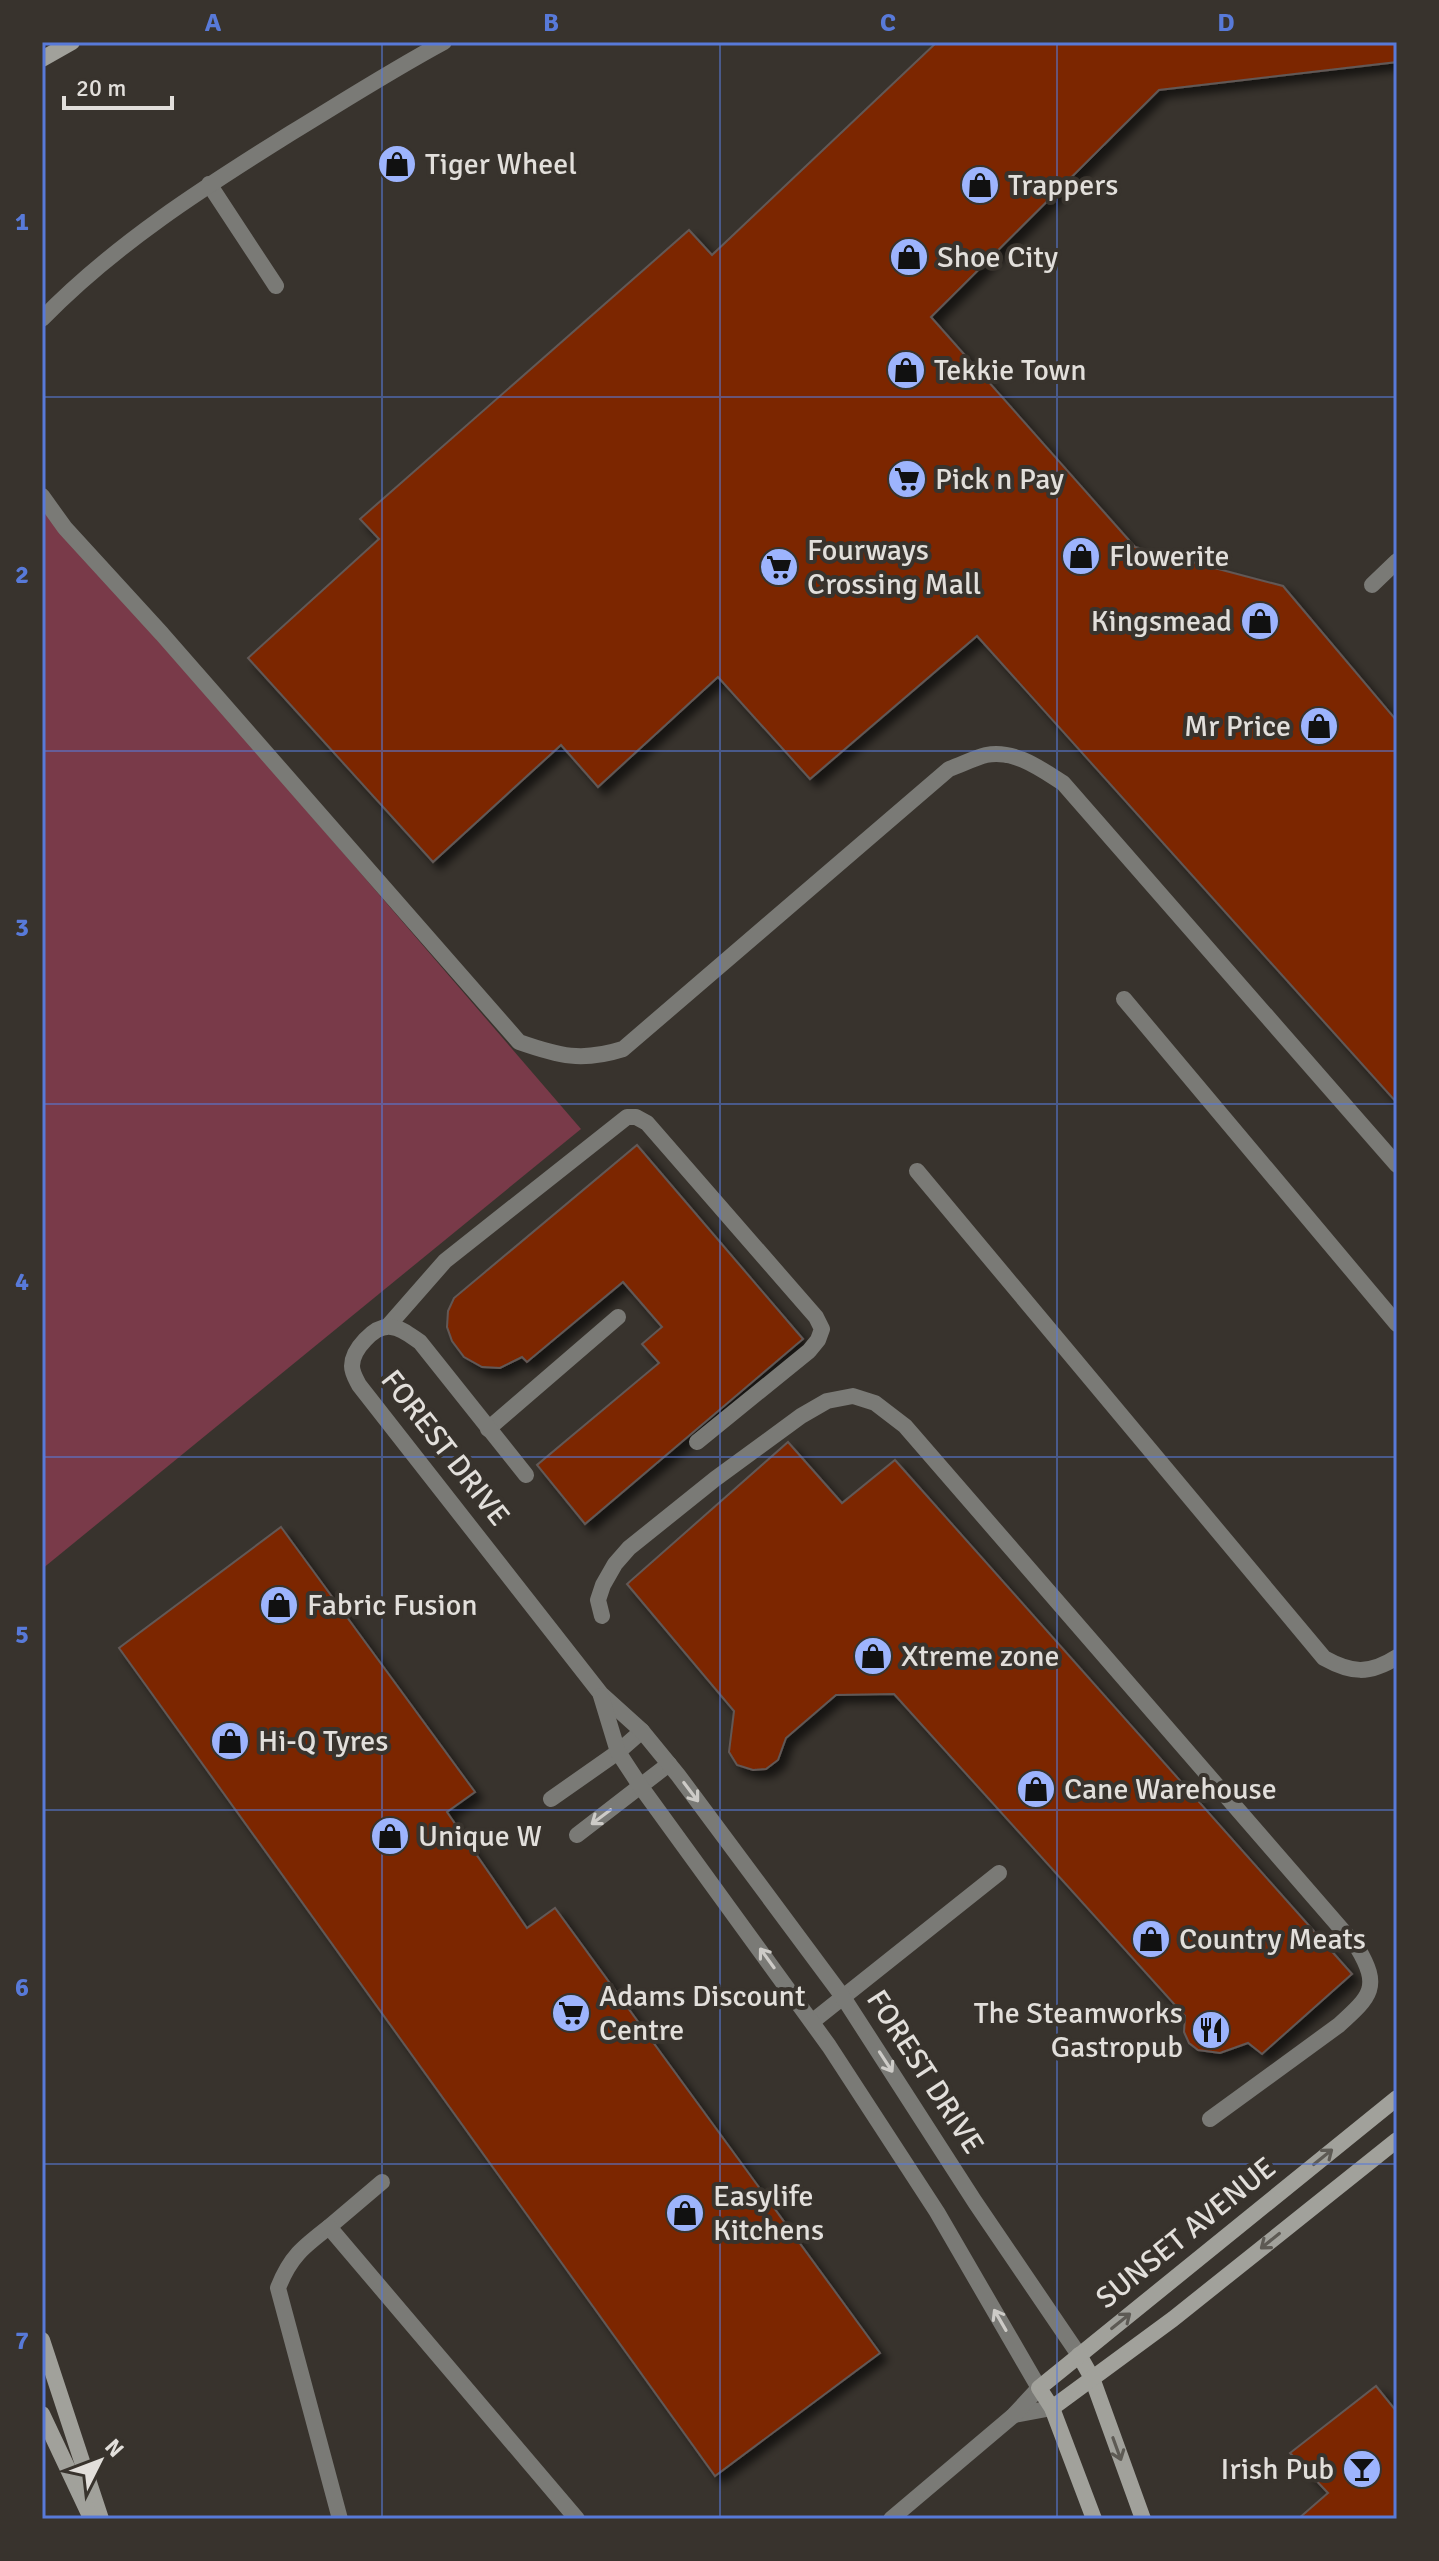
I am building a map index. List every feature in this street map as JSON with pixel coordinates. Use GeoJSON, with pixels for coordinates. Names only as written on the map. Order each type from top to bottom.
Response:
{"type":"FeatureCollection","features":[{"type":"Feature","properties":{"kind":"street"},"geometry":{"type":"LineString","coordinates":[[42,59],[72,42]]}},
{"type":"Feature","properties":{"kind":"street"},"geometry":{"type":"LineString","coordinates":[[42,319],[69,291],[133,238],[209,184],[444,42]]}},
{"type":"Feature","properties":{"kind":"street"},"geometry":{"type":"LineString","coordinates":[[209,184],[276,286]]}},
{"type":"Feature","properties":{"kind":"street"},"geometry":{"type":"LineString","coordinates":[[42,496],[65,528],[173,646],[519,1042],[549,1053],[572,1057],[599,1057],[623,1049],[949,769],[988,755],[1014,757],[1039,767],[1063,783],[1397,1165]]}},
{"type":"Feature","properties":{"kind":"street"},"geometry":{"type":"LineString","coordinates":[[1372,585],[1397,561]]}},
{"type":"Feature","properties":{"kind":"street"},"geometry":{"type":"LineString","coordinates":[[1124,999],[1397,1324]]}},
{"type":"Feature","properties":{"kind":"street"},"geometry":{"type":"LineString","coordinates":[[388,1326],[445,1261],[627,1117],[636,1117],[647,1123],[816,1317],[822,1329],[809,1351],[697,1442]]}},
{"type":"Feature","properties":{"kind":"street"},"geometry":{"type":"LineString","coordinates":[[917,1171],[1324,1658],[1345,1670],[1363,1670],[1397,1657]]}},
{"type":"Feature","properties":{"kind":"street"},"geometry":{"type":"LineString","coordinates":[[488,1429],[618,1317]]}},
{"type":"Feature","properties":{"kind":"street","name":"FOREST DRIVE"},"geometry":{"type":"LineString","coordinates":[[526,1475],[420,1342],[403,1330],[388,1326],[378,1329],[366,1340],[353,1358],[352,1370],[359,1385],[601,1694],[642,1731],[669,1764],[843,1997],[975,2202],[1079,2355],[1092,2378],[1143,2519]]}},
{"type":"Feature","properties":{"kind":"street"},"geometry":{"type":"LineString","coordinates":[[602,1616],[598,1600],[603,1585],[629,1548],[801,1416],[827,1401],[853,1396],[875,1403],[891,1414],[905,1426],[1347,1935],[1368,1965],[1371,1982],[1369,1995],[1355,2011],[1210,2119]]}},
{"type":"Feature","properties":{"kind":"street","name":"FOREST DRIVE"},"geometry":{"type":"LineString","coordinates":[[601,1694],[618,1752],[813,2021],[944,2223],[1052,2408],[1094,2519]]}},
{"type":"Feature","properties":{"kind":"street"},"geometry":{"type":"LineString","coordinates":[[551,1799],[618,1752],[642,1731]]}},
{"type":"Feature","properties":{"kind":"street"},"geometry":{"type":"LineString","coordinates":[[577,1835],[669,1764]]}},
{"type":"Feature","properties":{"kind":"street"},"geometry":{"type":"LineString","coordinates":[[813,2021],[999,1873]]}},
{"type":"Feature","properties":{"kind":"street","name":"SUNSET AVENUE"},"geometry":{"type":"LineString","coordinates":[[891,2519],[1014,2415],[1039,2388],[1397,2098]]}},
{"type":"Feature","properties":{"kind":"street","name":"SUNSET AVENUE"},"geometry":{"type":"LineString","coordinates":[[1014,2415],[1052,2408],[1173,2319],[1397,2140]]}},
{"type":"Feature","properties":{"kind":"street"},"geometry":{"type":"LineString","coordinates":[[340,2519],[278,2288],[287,2265],[300,2248],[382,2182]]}},
{"type":"Feature","properties":{"kind":"street"},"geometry":{"type":"LineString","coordinates":[[329,2227],[577,2519]]}},
{"type":"Feature","properties":{"kind":"street"},"geometry":{"type":"LineString","coordinates":[[42,2340],[101,2519]]}},
{"type":"Feature","properties":{"kind":"street"},"geometry":{"type":"LineString","coordinates":[[42,2414],[92,2519]]}},
{"type":"Feature","properties":{"kind":"street"},"geometry":{"type":"LineString","coordinates":[[909,2504],[918,2519]]}},
{"type":"Feature","properties":{"kind":"shaded area"},"geometry":{"type":"Polygon","coordinates":[[[42,503],[581,1129],[42,1569],[42,503]]]}},
{"type":"Feature","properties":{"kind":"building","name":"Fourways Crossing Mall"},"geometry":{"type":"Polygon","coordinates":[[[937,42],[1397,42],[1397,62],[1159,90],[931,317],[1135,547],[1283,586],[1397,721],[1397,1103],[977,636],[810,779],[718,677],[598,787],[561,745],[433,862],[248,658],[379,539],[360,519],[689,230],[712,255],[937,42]]]}},
{"type":"Feature","properties":{"kind":"building"},"geometry":{"type":"Polygon","coordinates":[[[637,1145],[803,1339],[585,1524],[537,1465],[659,1363],[642,1344],[662,1327],[623,1282],[527,1362],[522,1357],[500,1368],[482,1367],[464,1357],[452,1341],[447,1327],[448,1311],[454,1298],[637,1145]]]}},
{"type":"Feature","properties":{"kind":"building"},"geometry":{"type":"Polygon","coordinates":[[[788,1442],[842,1503],[895,1460],[1352,1974],[1262,2054],[1248,2043],[1220,2053],[1198,2050],[1189,2043],[1184,2032],[1185,2016],[894,1694],[836,1695],[786,1738],[778,1760],[766,1769],[753,1770],[737,1765],[729,1752],[734,1711],[627,1584],[788,1442]]]}},
{"type":"Feature","properties":{"kind":"building"},"geometry":{"type":"Polygon","coordinates":[[[281,1527],[475,1792],[447,1812],[527,1928],[555,1908],[880,2353],[715,2476],[119,1648],[281,1527]]]}},
{"type":"Feature","properties":{"kind":"building"},"geometry":{"type":"Polygon","coordinates":[[[1376,2386],[1397,2412],[1397,2519],[1298,2519],[1328,2493],[1290,2453],[1376,2386]]]}},
{"type":"Feature","properties":{"kind":"place","name":"Tiger Wheel"},"geometry":{"type":"Point","coordinates":[397,164]}},
{"type":"Feature","properties":{"kind":"place","name":"Trappers"},"geometry":{"type":"Point","coordinates":[980,185]}},
{"type":"Feature","properties":{"kind":"place","name":"Shoe City"},"geometry":{"type":"Point","coordinates":[909,257]}},
{"type":"Feature","properties":{"kind":"place","name":"Tekkie Town"},"geometry":{"type":"Point","coordinates":[906,370]}},
{"type":"Feature","properties":{"kind":"place","name":"Pick n Pay"},"geometry":{"type":"Point","coordinates":[907,479]}},
{"type":"Feature","properties":{"kind":"place","name":"Flowerite"},"geometry":{"type":"Point","coordinates":[1081,556]}},
{"type":"Feature","properties":{"kind":"place","name":"Fourways Crossing Mall"},"geometry":{"type":"Point","coordinates":[779,567]}},
{"type":"Feature","properties":{"kind":"place","name":"Kingsmead"},"geometry":{"type":"Point","coordinates":[1260,621]}},
{"type":"Feature","properties":{"kind":"place","name":"Mr Price"},"geometry":{"type":"Point","coordinates":[1319,726]}},
{"type":"Feature","properties":{"kind":"place","name":"Fabric Fusion"},"geometry":{"type":"Point","coordinates":[279,1605]}},
{"type":"Feature","properties":{"kind":"place","name":"Xtreme zone"},"geometry":{"type":"Point","coordinates":[873,1656]}},
{"type":"Feature","properties":{"kind":"place","name":"Hi-Q Tyres"},"geometry":{"type":"Point","coordinates":[230,1741]}},
{"type":"Feature","properties":{"kind":"place","name":"Cane Warehouse"},"geometry":{"type":"Point","coordinates":[1036,1789]}},
{"type":"Feature","properties":{"kind":"place","name":"Unique W"},"geometry":{"type":"Point","coordinates":[390,1836]}},
{"type":"Feature","properties":{"kind":"place","name":"Country Meats"},"geometry":{"type":"Point","coordinates":[1151,1939]}},
{"type":"Feature","properties":{"kind":"place","name":"Adams Discount Centre"},"geometry":{"type":"Point","coordinates":[571,2013]}},
{"type":"Feature","properties":{"kind":"place","name":"The Steamworks Gastropub"},"geometry":{"type":"Point","coordinates":[1211,2030]}},
{"type":"Feature","properties":{"kind":"place","name":"Easylife Kitchens"},"geometry":{"type":"Point","coordinates":[685,2213]}},
{"type":"Feature","properties":{"kind":"place","name":"Irish Pub"},"geometry":{"type":"Point","coordinates":[1362,2469]}}]}
